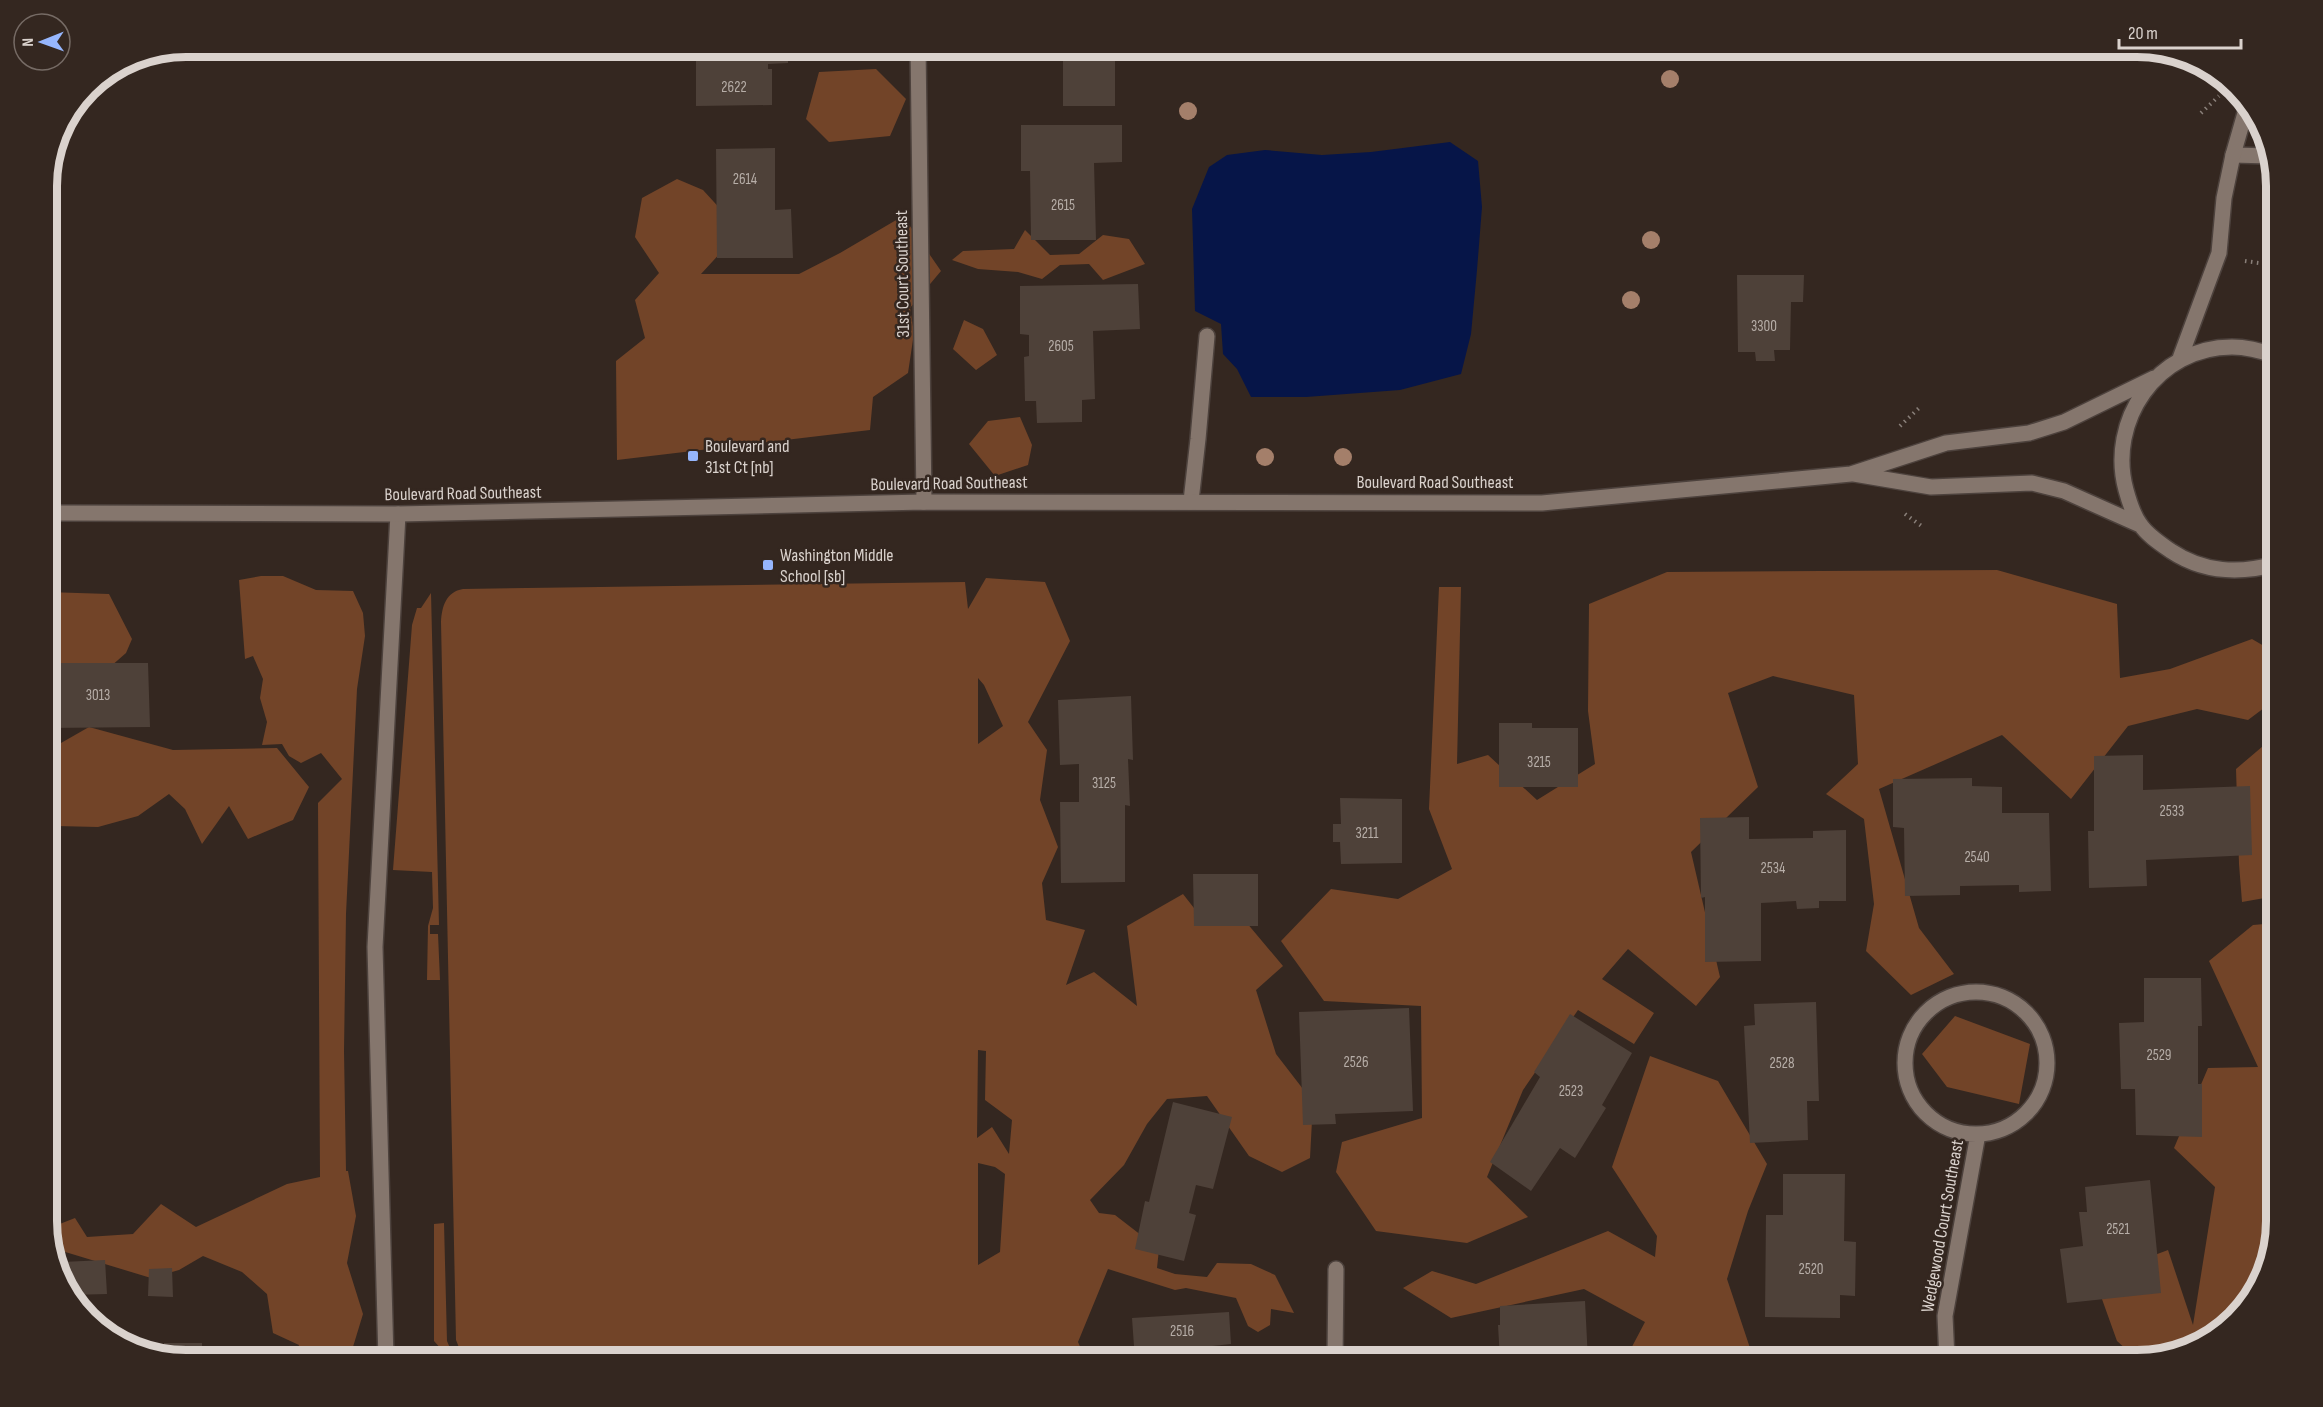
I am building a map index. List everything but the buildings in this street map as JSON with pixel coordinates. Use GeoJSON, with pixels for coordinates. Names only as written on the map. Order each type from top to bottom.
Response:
{"type":"FeatureCollection","features":[{"type":"Feature","properties":{"kind":"street","name":"31st Court Southeast"},"geometry":{"type":"LineString","coordinates":[[918,57],[924,502]]}},
{"type":"Feature","properties":{"kind":"street"},"geometry":{"type":"LineString","coordinates":[[2179,360],[2219,253],[2224,198],[2244,115]]}},
{"type":"Feature","properties":{"kind":"street"},"geometry":{"type":"LineString","coordinates":[[2233,155],[2262,156]]}},
{"type":"Feature","properties":{"kind":"street"},"geometry":{"type":"LineString","coordinates":[[1191,501],[1207,336]]}},
{"type":"Feature","properties":{"kind":"street"},"geometry":{"type":"LineString","coordinates":[[2266,353],[2231,347],[2204,351],[2179,360],[2154,378],[2140,397],[2128,421],[2122,447],[2122,475],[2129,501],[2140,525],[2161,544],[2183,559],[2208,568],[2235,571],[2266,566]]}},
{"type":"Feature","properties":{"kind":"street","name":"Boulevard Road Southeast"},"geometry":{"type":"LineString","coordinates":[[57,513],[398,514],[924,502],[1542,502],[1851,474],[1946,444],[2029,433],[2064,422],[2154,378]]}},
{"type":"Feature","properties":{"kind":"street","name":"Boulevard Road Southeast"},"geometry":{"type":"LineString","coordinates":[[1851,474],[1931,487],[2032,483],[2064,491],[2140,525]]}},
{"type":"Feature","properties":{"kind":"street"},"geometry":{"type":"LineString","coordinates":[[386,1350],[375,947],[398,514]]}},
{"type":"Feature","properties":{"kind":"street","name":"Wedgewood Court Southeast"},"geometry":{"type":"LineString","coordinates":[[1975,991],[2005,998],[2030,1015],[2041,1031],[2047,1051],[2048,1072],[2042,1091],[2031,1108],[2017,1122],[1998,1131],[1978,1134],[1958,1132],[1939,1124],[1923,1111],[1912,1094],[1906,1074],[1905,1054],[1911,1035],[1921,1017],[1936,1003],[1955,994],[1975,991]]}},
{"type":"Feature","properties":{"kind":"street","name":"Wedgewood Court Southeast"},"geometry":{"type":"LineString","coordinates":[[1947,1350],[1945,1316],[1978,1134]]}},
{"type":"Feature","properties":{"kind":"street"},"geometry":{"type":"LineString","coordinates":[[1335,1350],[1336,1269]]}},
{"type":"Feature","properties":{"kind":"path"},"geometry":{"type":"LineString","coordinates":[[2200,113],[2222,94]]}},
{"type":"Feature","properties":{"kind":"shaded area"},"geometry":{"type":"Polygon","coordinates":[[[876,69],[906,99],[890,136],[829,142],[806,119],[819,72],[876,69]]]}},
{"type":"Feature","properties":{"kind":"shaded area"},"geometry":{"type":"Polygon","coordinates":[[[1450,142],[1478,161],[1482,207],[1471,334],[1461,374],[1400,390],[1306,397],[1251,397],[1237,369],[1223,354],[1221,324],[1195,311],[1192,209],[1209,167],[1227,155],[1265,150],[1322,155],[1371,152],[1450,142]]]}},
{"type":"Feature","properties":{"kind":"shaded area"},"geometry":{"type":"Polygon","coordinates":[[[677,179],[703,190],[725,214],[724,249],[701,274],[799,274],[903,216],[941,271],[910,308],[914,333],[908,373],[873,397],[870,430],[617,460],[616,361],[645,338],[635,300],[659,273],[635,237],[642,198],[677,179]]]}},
{"type":"Feature","properties":{"kind":"shaded area"},"geometry":{"type":"Polygon","coordinates":[[[1025,230],[1050,255],[1079,254],[1103,235],[1129,239],[1145,264],[1103,280],[1089,264],[1060,265],[1042,279],[1018,272],[978,269],[952,260],[963,251],[1014,249],[1025,230]]]}},
{"type":"Feature","properties":{"kind":"shaded area"},"geometry":{"type":"Polygon","coordinates":[[[964,320],[983,329],[997,355],[976,370],[953,349],[964,320]]]}},
{"type":"Feature","properties":{"kind":"shaded area"},"geometry":{"type":"Polygon","coordinates":[[[1020,417],[1032,445],[1028,465],[995,476],[969,444],[988,421],[1020,417]]]}},
{"type":"Feature","properties":{"kind":"shaded area"},"geometry":{"type":"Polygon","coordinates":[[[1997,570],[2117,604],[2120,678],[2170,669],[2252,639],[2266,647],[2266,706],[2248,720],[2197,709],[2128,726],[2071,799],[2002,735],[1879,789],[1919,928],[1954,974],[1911,995],[1866,951],[1874,904],[1864,819],[1826,794],[1858,764],[1854,695],[1773,676],[1728,693],[1758,787],[1691,852],[1720,977],[1696,1006],[1628,949],[1602,979],[1654,1013],[1634,1044],[1578,1010],[1523,1090],[1487,1177],[1528,1217],[1467,1243],[1376,1231],[1336,1172],[1342,1142],[1422,1118],[1421,1006],[1324,1001],[1281,941],[1331,889],[1398,899],[1452,869],[1429,809],[1439,587],[1461,587],[1457,764],[1488,755],[1537,800],[1595,764],[1588,711],[1589,604],[1667,572],[1997,570]]]}},
{"type":"Feature","properties":{"kind":"shaded area"},"geometry":{"type":"Polygon","coordinates":[[[261,576],[283,576],[316,590],[353,591],[363,613],[365,636],[357,689],[346,914],[344,1051],[346,1171],[348,1171],[356,1216],[347,1263],[363,1314],[352,1350],[297,1350],[299,1345],[273,1333],[267,1294],[242,1272],[203,1256],[179,1270],[151,1278],[60,1251],[59,1246],[57,1225],[75,1218],[87,1237],[133,1234],[161,1204],[196,1227],[287,1184],[320,1177],[318,803],[342,779],[321,753],[301,763],[289,756],[282,744],[262,745],[267,722],[260,698],[263,679],[253,656],[245,659],[239,580],[261,576]]]}},
{"type":"Feature","properties":{"kind":"shaded area"},"geometry":{"type":"Polygon","coordinates":[[[986,578],[1045,582],[1070,641],[1028,722],[1047,750],[1040,800],[1058,847],[1042,883],[1046,920],[1085,930],[1066,985],[1094,972],[1137,1006],[1127,926],[1183,894],[1201,917],[1246,922],[1283,966],[1256,990],[1276,1054],[1313,1102],[1310,1158],[1282,1172],[1249,1156],[1207,1096],[1167,1099],[1147,1124],[1124,1165],[1090,1200],[1099,1213],[1115,1215],[1159,1249],[1157,1268],[1175,1274],[1207,1277],[1217,1263],[1251,1264],[1275,1275],[1294,1313],[1271,1309],[1270,1325],[1258,1332],[1248,1326],[1236,1298],[1186,1288],[1175,1290],[1108,1269],[1078,1342],[1082,1350],[460,1350],[456,1340],[441,622],[446,601],[453,593],[463,589],[965,582],[968,609],[986,578]],[[978,678],[978,744],[1003,726],[984,685],[978,678]],[[978,1050],[977,1138],[992,1127],[1009,1154],[1012,1120],[985,1100],[986,1051],[978,1050]],[[978,1163],[978,1265],[1000,1252],[1005,1174],[995,1167],[978,1163]]]}},
{"type":"Feature","properties":{"kind":"shaded area"},"geometry":{"type":"Polygon","coordinates":[[[57,592],[109,594],[132,639],[126,653],[94,681],[61,693],[57,691],[57,592]]]}},
{"type":"Feature","properties":{"kind":"shaded area"},"geometry":{"type":"Polygon","coordinates":[[[431,593],[439,925],[430,925],[430,934],[438,934],[440,980],[427,980],[428,926],[433,908],[432,872],[393,870],[412,625],[417,608],[421,608],[431,593]]]}},
{"type":"Feature","properties":{"kind":"shaded area"},"geometry":{"type":"Polygon","coordinates":[[[89,727],[173,750],[277,748],[309,787],[293,820],[248,839],[229,806],[202,844],[185,809],[169,794],[138,816],[98,827],[57,826],[57,745],[89,727]]]}},
{"type":"Feature","properties":{"kind":"shaded area"},"geometry":{"type":"Polygon","coordinates":[[[2266,744],[2266,898],[2242,902],[2239,864],[2236,769],[2266,744]]]}},
{"type":"Feature","properties":{"kind":"shaded area"},"geometry":{"type":"Polygon","coordinates":[[[2266,924],[2266,1221],[2262,1254],[2249,1285],[2239,1299],[2228,1312],[2201,1333],[2170,1346],[2127,1350],[2117,1341],[2098,1288],[2136,1262],[2168,1250],[2193,1325],[2215,1187],[2174,1148],[2208,1068],[2258,1067],[2209,961],[2253,925],[2266,924]]]}},
{"type":"Feature","properties":{"kind":"shaded area"},"geometry":{"type":"Polygon","coordinates":[[[1955,1016],[2030,1044],[2019,1104],[1947,1087],[1922,1054],[1955,1016]]]}},
{"type":"Feature","properties":{"kind":"shaded area"},"geometry":{"type":"Polygon","coordinates":[[[1650,1056],[1718,1081],[1767,1164],[1748,1211],[1727,1279],[1751,1350],[1630,1350],[1645,1322],[1584,1289],[1451,1318],[1403,1288],[1432,1271],[1476,1284],[1608,1231],[1655,1257],[1657,1236],[1612,1167],[1650,1056]]]}},
{"type":"Feature","properties":{"kind":"shaded area"},"geometry":{"type":"Polygon","coordinates":[[[444,1223],[447,1341],[451,1350],[442,1350],[434,1341],[434,1224],[444,1223]]]}},
{"type":"Feature","properties":{"kind":"place","name":"Boulevard and 31st Ct [nb]"},"geometry":{"type":"Point","coordinates":[693,456]}},
{"type":"Feature","properties":{"kind":"place","name":"Washington Middle School [sb]"},"geometry":{"type":"Point","coordinates":[768,565]}}]}
